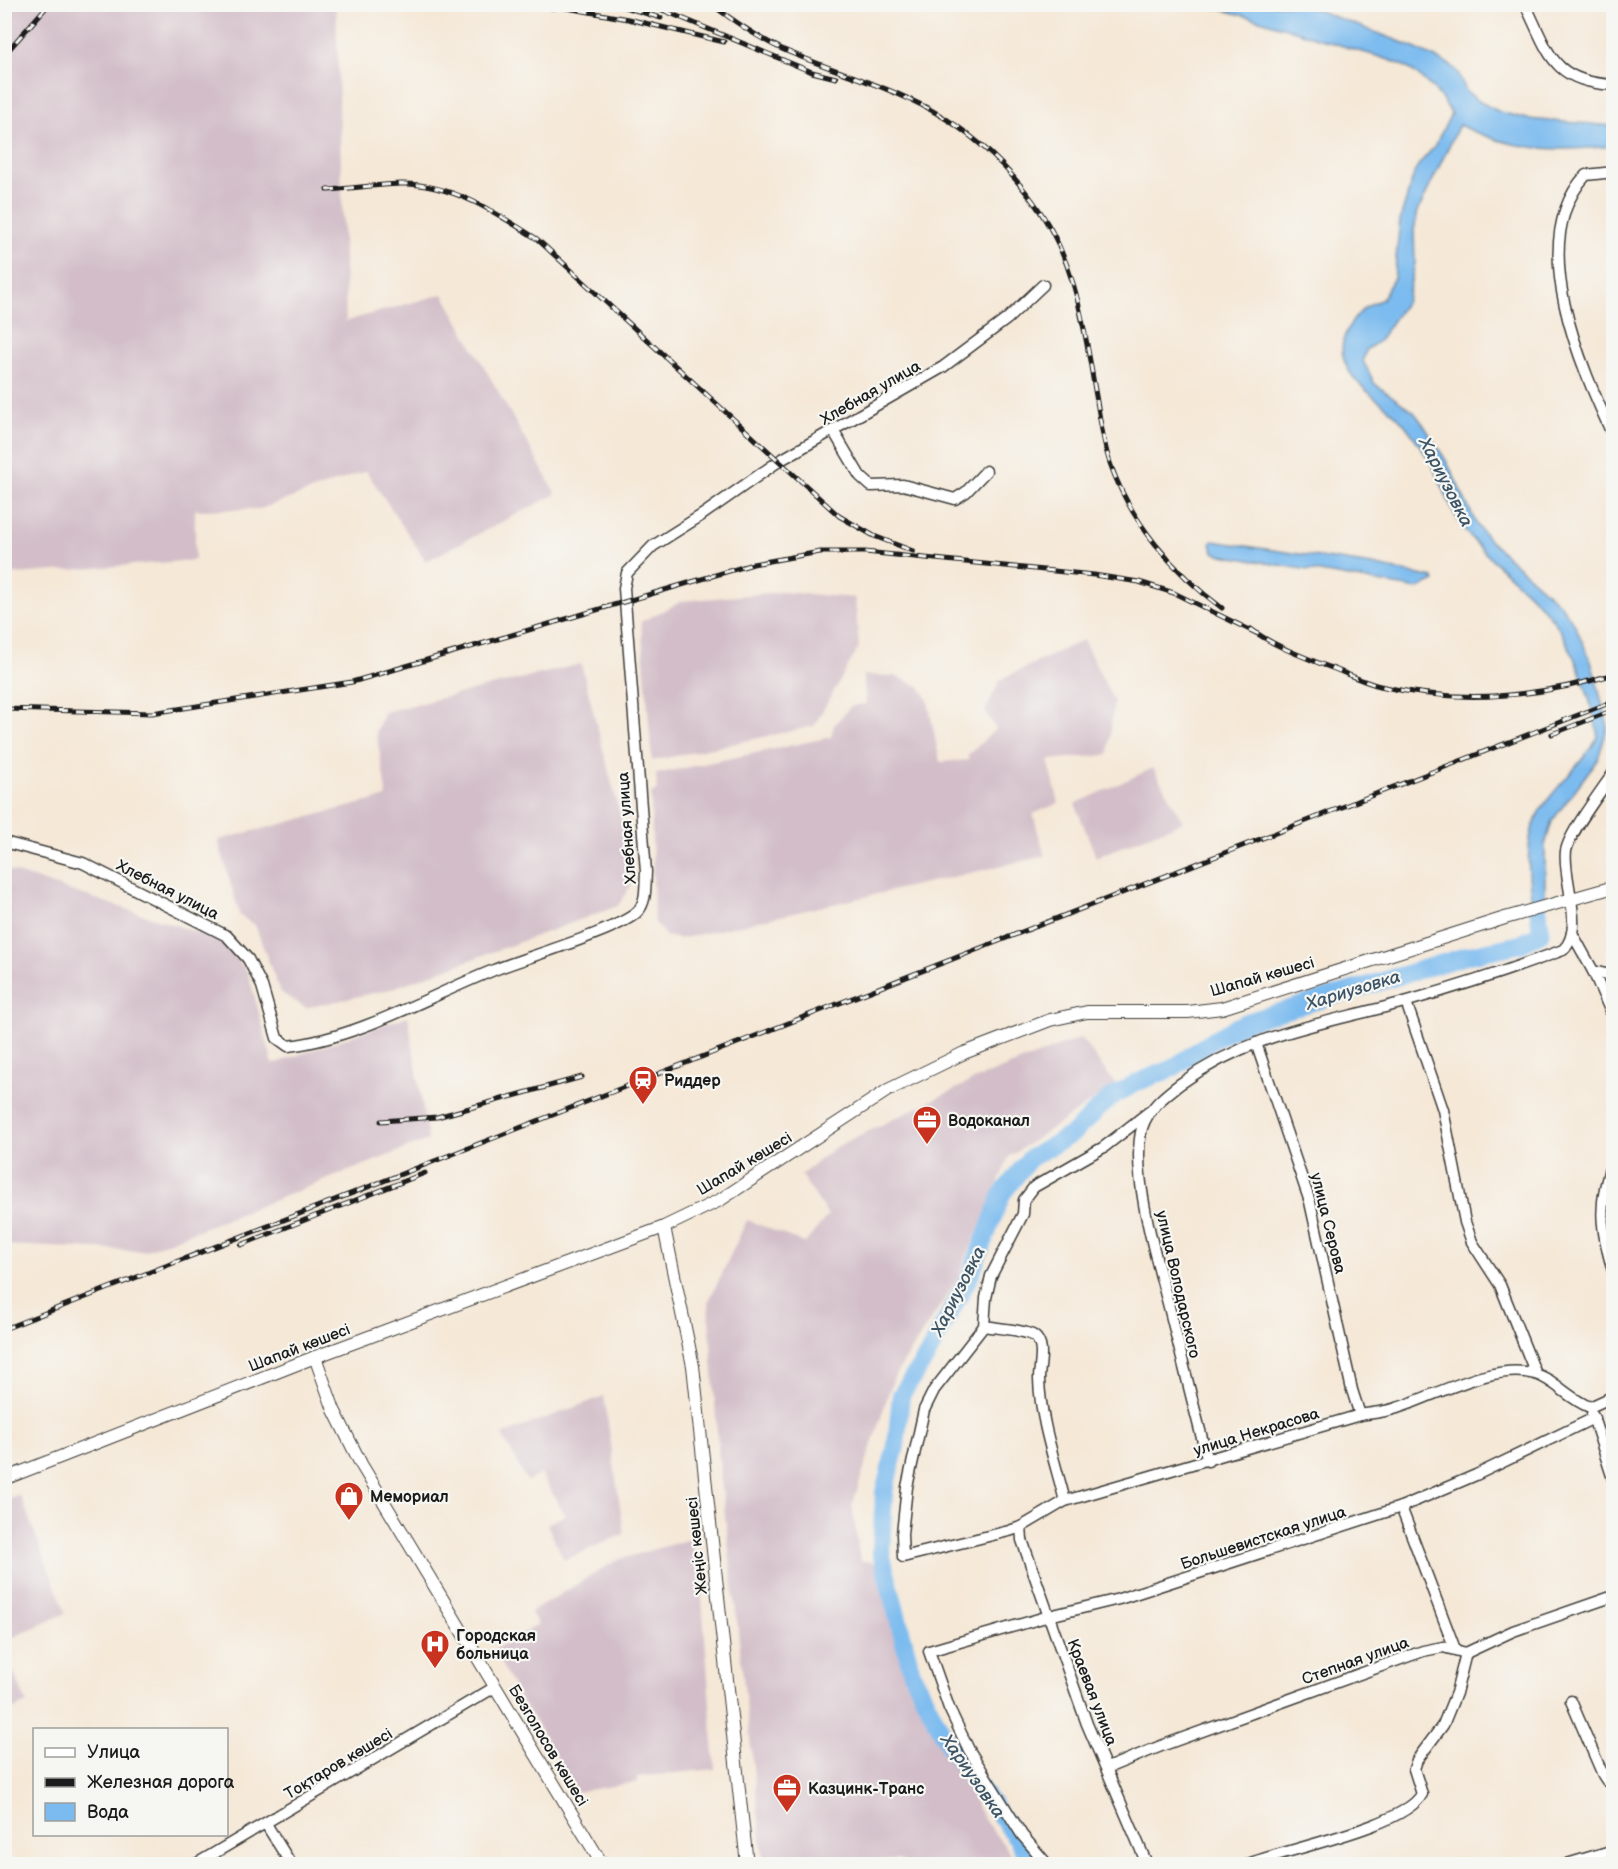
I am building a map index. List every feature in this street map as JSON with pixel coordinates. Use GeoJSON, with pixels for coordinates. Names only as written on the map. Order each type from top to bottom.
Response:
{"type":"FeatureCollection","features":[{"type":"Feature","properties":{"kind":"street"},"geometry":{"type":"LineString","coordinates":[[1525,4],[1550,55],[1566,75],[1614,85]]}},
{"type":"Feature","properties":{"kind":"street"},"geometry":{"type":"LineString","coordinates":[[1614,172],[1586,175],[1574,188],[1567,207],[1561,238],[1560,282],[1565,316],[1583,367],[1614,438]]}},
{"type":"Feature","properties":{"kind":"street","name":"Хлебная улица"},"geometry":{"type":"LineString","coordinates":[[4,842],[83,863],[227,936],[248,958],[262,986],[276,1038],[288,1046],[311,1043],[365,1024],[638,912],[645,897],[624,588],[627,573],[653,546],[702,516],[779,461],[834,432],[943,367],[1007,319],[1043,285]]}},
{"type":"Feature","properties":{"kind":"street"},"geometry":{"type":"LineString","coordinates":[[834,432],[860,476],[871,486],[903,485],[955,499],[966,492],[986,471]]}},
{"type":"Feature","properties":{"kind":"street"},"geometry":{"type":"LineString","coordinates":[[1614,772],[1566,851],[1572,899],[1572,933],[1593,971],[1614,1019]]}},
{"type":"Feature","properties":{"kind":"street","name":"Шапай көшесі"},"geometry":{"type":"LineString","coordinates":[[4,1479],[315,1358],[664,1227],[720,1200],[888,1090],[964,1053],[1050,1020],[1087,1012],[1188,1012],[1222,1008],[1505,918],[1614,887]]}},
{"type":"Feature","properties":{"kind":"street","name":"улица Володарского"},"geometry":{"type":"LineString","coordinates":[[1208,1461],[1151,1244],[1138,1150],[1149,1112],[1162,1097],[1198,1071],[1256,1043],[1299,1027],[1406,1002],[1563,950],[1569,945],[1572,933]]}},
{"type":"Feature","properties":{"kind":"street"},"geometry":{"type":"LineString","coordinates":[[1593,971],[1614,976]]}},
{"type":"Feature","properties":{"kind":"street"},"geometry":{"type":"LineString","coordinates":[[1406,1002],[1443,1110],[1472,1242],[1500,1285],[1536,1374],[1571,1398],[1590,1407],[1614,1482]]}},
{"type":"Feature","properties":{"kind":"street","name":"улица Серова"},"geometry":{"type":"LineString","coordinates":[[1256,1043],[1310,1202],[1352,1390],[1360,1415]]}},
{"type":"Feature","properties":{"kind":"street"},"geometry":{"type":"LineString","coordinates":[[1065,1501],[1044,1415],[1039,1380],[1041,1351],[1038,1340],[1032,1334],[984,1326],[986,1298],[991,1276],[1023,1214],[1024,1200],[1034,1187],[1104,1147],[1149,1112]]}},
{"type":"Feature","properties":{"kind":"street"},"geometry":{"type":"LineString","coordinates":[[1614,1157],[1603,1188],[1601,1221],[1614,1274]]}},
{"type":"Feature","properties":{"kind":"street","name":"Жеңіс көшесі"},"geometry":{"type":"LineString","coordinates":[[664,1227],[693,1366],[747,1864]]}},
{"type":"Feature","properties":{"kind":"street","name":"улица Некрасова"},"geometry":{"type":"LineString","coordinates":[[984,1326],[934,1390],[924,1410],[907,1487],[902,1534],[903,1557],[1021,1527],[1065,1501],[1360,1415],[1395,1409],[1486,1376],[1511,1372],[1536,1374]]}},
{"type":"Feature","properties":{"kind":"street","name":"Безголосов көшесі"},"geometry":{"type":"LineString","coordinates":[[315,1358],[334,1410],[361,1464],[602,1864]]}},
{"type":"Feature","properties":{"kind":"street"},"geometry":{"type":"LineString","coordinates":[[1590,1407],[1614,1396]]}},
{"type":"Feature","properties":{"kind":"street","name":"Большевистская улица"},"geometry":{"type":"LineString","coordinates":[[1047,1864],[1022,1835],[969,1750],[949,1708],[929,1651],[1142,1592],[1401,1507],[1476,1475],[1593,1418]]}},
{"type":"Feature","properties":{"kind":"street"},"geometry":{"type":"LineString","coordinates":[[1401,1507],[1455,1649]]}},
{"type":"Feature","properties":{"kind":"street","name":"Краевая улица"},"geometry":{"type":"LineString","coordinates":[[1021,1527],[1022,1540],[1087,1724],[1147,1864]]}},
{"type":"Feature","properties":{"kind":"street"},"geometry":{"type":"LineString","coordinates":[[1248,1864],[1280,1852],[1375,1824],[1418,1802],[1422,1794],[1414,1769],[1417,1760],[1443,1725],[1456,1693],[1466,1653],[1513,1631],[1614,1596]]}},
{"type":"Feature","properties":{"kind":"street","name":"Степная улица"},"geometry":{"type":"LineString","coordinates":[[1107,1768],[1161,1746],[1424,1651],[1443,1647],[1466,1653]]}},
{"type":"Feature","properties":{"kind":"street","name":"Тоқтаров көшесі"},"geometry":{"type":"LineString","coordinates":[[196,1864],[495,1687]]}},
{"type":"Feature","properties":{"kind":"street"},"geometry":{"type":"LineString","coordinates":[[1571,1701],[1603,1774],[1607,1781],[1614,1782]]}},
{"type":"Feature","properties":{"kind":"street"},"geometry":{"type":"LineString","coordinates":[[266,1824],[291,1864]]}},
{"type":"Feature","properties":{"kind":"street"},"geometry":{"type":"LineString","coordinates":[[1567,1864],[1614,1850]]}},
{"type":"Feature","properties":{"kind":"shaded area"},"geometry":{"type":"Polygon","coordinates":[[[5,4],[336,5],[346,321],[443,294],[556,494],[426,561],[366,471],[260,509],[195,510],[195,560],[5,575],[5,4]]]}},
{"type":"Feature","properties":{"kind":"shaded area"},"geometry":{"type":"Polygon","coordinates":[[[782,592],[855,598],[859,647],[814,726],[652,761],[641,622],[682,601],[782,592]]]}},
{"type":"Feature","properties":{"kind":"shaded area"},"geometry":{"type":"Polygon","coordinates":[[[1083,640],[1114,701],[1108,755],[1048,760],[1059,803],[1033,814],[1045,856],[679,939],[666,936],[654,921],[651,793],[657,791],[656,774],[831,737],[834,725],[851,706],[866,704],[863,675],[895,676],[919,686],[927,697],[940,762],[968,760],[968,755],[996,729],[985,711],[1000,680],[1083,640]]]}},
{"type":"Feature","properties":{"kind":"shaded area"},"geometry":{"type":"Polygon","coordinates":[[[581,664],[636,877],[618,906],[391,989],[306,1008],[280,992],[255,925],[240,916],[218,840],[387,797],[376,732],[384,712],[581,664]]]}},
{"type":"Feature","properties":{"kind":"shaded area"},"geometry":{"type":"Polygon","coordinates":[[[1153,768],[1183,822],[1096,857],[1075,804],[1153,768]]]}},
{"type":"Feature","properties":{"kind":"shaded area"},"geometry":{"type":"Polygon","coordinates":[[[5,869],[223,941],[248,973],[273,1064],[408,1016],[428,1140],[144,1251],[5,1245],[5,869]]]}},
{"type":"Feature","properties":{"kind":"shaded area"},"geometry":{"type":"Polygon","coordinates":[[[1081,1038],[1116,1085],[1009,1157],[957,1280],[894,1377],[852,1506],[860,1560],[875,1563],[903,1671],[985,1821],[1019,1864],[907,1864],[898,1859],[845,1864],[764,1864],[719,1461],[708,1303],[747,1220],[805,1243],[828,1215],[801,1175],[834,1148],[976,1079],[1081,1038]]]}},
{"type":"Feature","properties":{"kind":"shaded area"},"geometry":{"type":"Polygon","coordinates":[[[604,1396],[624,1534],[564,1560],[547,1524],[565,1515],[541,1474],[527,1481],[502,1435],[604,1396]]]}},
{"type":"Feature","properties":{"kind":"shaded area"},"geometry":{"type":"Polygon","coordinates":[[[20,1495],[66,1613],[5,1641],[5,1501],[20,1495]]]}},
{"type":"Feature","properties":{"kind":"shaded area"},"geometry":{"type":"Polygon","coordinates":[[[690,1539],[700,1573],[715,1769],[637,1777],[637,1782],[576,1792],[553,1750],[517,1694],[494,1650],[538,1625],[531,1612],[617,1560],[690,1539]]]}},
{"type":"Feature","properties":{"kind":"shaded area"},"geometry":{"type":"Polygon","coordinates":[[[4,1651],[27,1703],[5,1713],[4,1713],[4,1651]]]}},
{"type":"Feature","properties":{"kind":"water"},"geometry":{"type":"Polygon","coordinates":[[[1200,5],[1304,5],[1401,42],[1451,65],[1458,73],[1466,91],[1480,102],[1500,112],[1528,119],[1613,126],[1613,146],[1553,149],[1516,145],[1479,134],[1459,125],[1418,211],[1414,230],[1415,263],[1407,300],[1379,341],[1366,350],[1363,361],[1375,384],[1414,412],[1423,424],[1447,462],[1477,525],[1490,541],[1561,605],[1575,625],[1592,664],[1608,726],[1598,759],[1552,821],[1545,845],[1545,929],[1535,931],[1529,869],[1530,837],[1541,809],[1598,737],[1586,690],[1558,627],[1539,604],[1483,551],[1463,528],[1419,444],[1405,425],[1355,379],[1344,360],[1342,351],[1343,341],[1351,323],[1365,309],[1381,300],[1394,278],[1400,220],[1413,177],[1419,164],[1434,147],[1451,114],[1428,84],[1411,70],[1395,62],[1255,19],[1200,5]]]}},
{"type":"Feature","properties":{"kind":"water"},"geometry":{"type":"Polygon","coordinates":[[[1213,541],[1372,565],[1433,578],[1435,581],[1418,589],[1221,555],[1213,552],[1211,543],[1213,541]]]}},
{"type":"Feature","properties":{"kind":"waterway","name":"Хариузовка"},"geometry":{"type":"LineString","coordinates":[[1031,1864],[1018,1840],[949,1746],[912,1673],[881,1553],[884,1492],[896,1446],[901,1395],[927,1356],[971,1274],[1002,1194],[1029,1159],[1072,1134],[1110,1098],[1136,1083],[1173,1068],[1211,1041],[1246,1022],[1469,955],[1521,944],[1541,933],[1538,908]]}},
{"type":"Feature","properties":{"kind":"railway"},"geometry":{"type":"LineString","coordinates":[[4,55],[49,4]]}},
{"type":"Feature","properties":{"kind":"railway"},"geometry":{"type":"LineString","coordinates":[[522,4],[553,8]]}},
{"type":"Feature","properties":{"kind":"railway"},"geometry":{"type":"LineString","coordinates":[[545,4],[628,19],[724,42]]}},
{"type":"Feature","properties":{"kind":"railway"},"geometry":{"type":"LineString","coordinates":[[615,4],[661,18]]}},
{"type":"Feature","properties":{"kind":"railway"},"geometry":{"type":"LineString","coordinates":[[648,4],[812,72],[836,78]]}},
{"type":"Feature","properties":{"kind":"railway"},"geometry":{"type":"LineString","coordinates":[[711,4],[747,29],[784,50],[896,93],[931,110],[960,128],[999,162],[1022,187],[1047,222],[1068,269],[1082,319],[1105,447],[1119,484],[1129,505],[1155,544],[1170,562],[1222,608]]}},
{"type":"Feature","properties":{"kind":"railway"},"geometry":{"type":"LineString","coordinates":[[327,190],[392,184],[420,185],[473,201],[506,219],[537,239],[839,516],[874,536],[913,551]]}},
{"type":"Feature","properties":{"kind":"railway"},"geometry":{"type":"LineString","coordinates":[[4,709],[152,713],[352,682],[753,564],[820,552],[865,552],[1094,575],[1139,582],[1174,593],[1256,633]]}},
{"type":"Feature","properties":{"kind":"railway"},"geometry":{"type":"LineString","coordinates":[[1251,629],[1289,651],[1361,680],[1410,692],[1498,696],[1556,689],[1614,674]]}},
{"type":"Feature","properties":{"kind":"railway"},"geometry":{"type":"LineString","coordinates":[[4,1329],[1614,701]]}},
{"type":"Feature","properties":{"kind":"railway"},"geometry":{"type":"LineString","coordinates":[[1552,734],[1614,710]]}},
{"type":"Feature","properties":{"kind":"railway"},"geometry":{"type":"LineString","coordinates":[[381,1121],[437,1117],[582,1077]]}},
{"type":"Feature","properties":{"kind":"railway"},"geometry":{"type":"LineString","coordinates":[[241,1245],[425,1173]]}},
{"type":"Feature","properties":{"kind":"place","name":"Риддер"},"geometry":{"type":"Point","coordinates":[643,1106]}},
{"type":"Feature","properties":{"kind":"place","name":"Водоканал"},"geometry":{"type":"Point","coordinates":[927,1146]}},
{"type":"Feature","properties":{"kind":"place","name":"Мемориал"},"geometry":{"type":"Point","coordinates":[349,1522]}},
{"type":"Feature","properties":{"kind":"place","name":"Городская больница"},"geometry":{"type":"Point","coordinates":[435,1670]}},
{"type":"Feature","properties":{"kind":"place","name":"Казцинк-Транс"},"geometry":{"type":"Point","coordinates":[787,1814]}}]}
